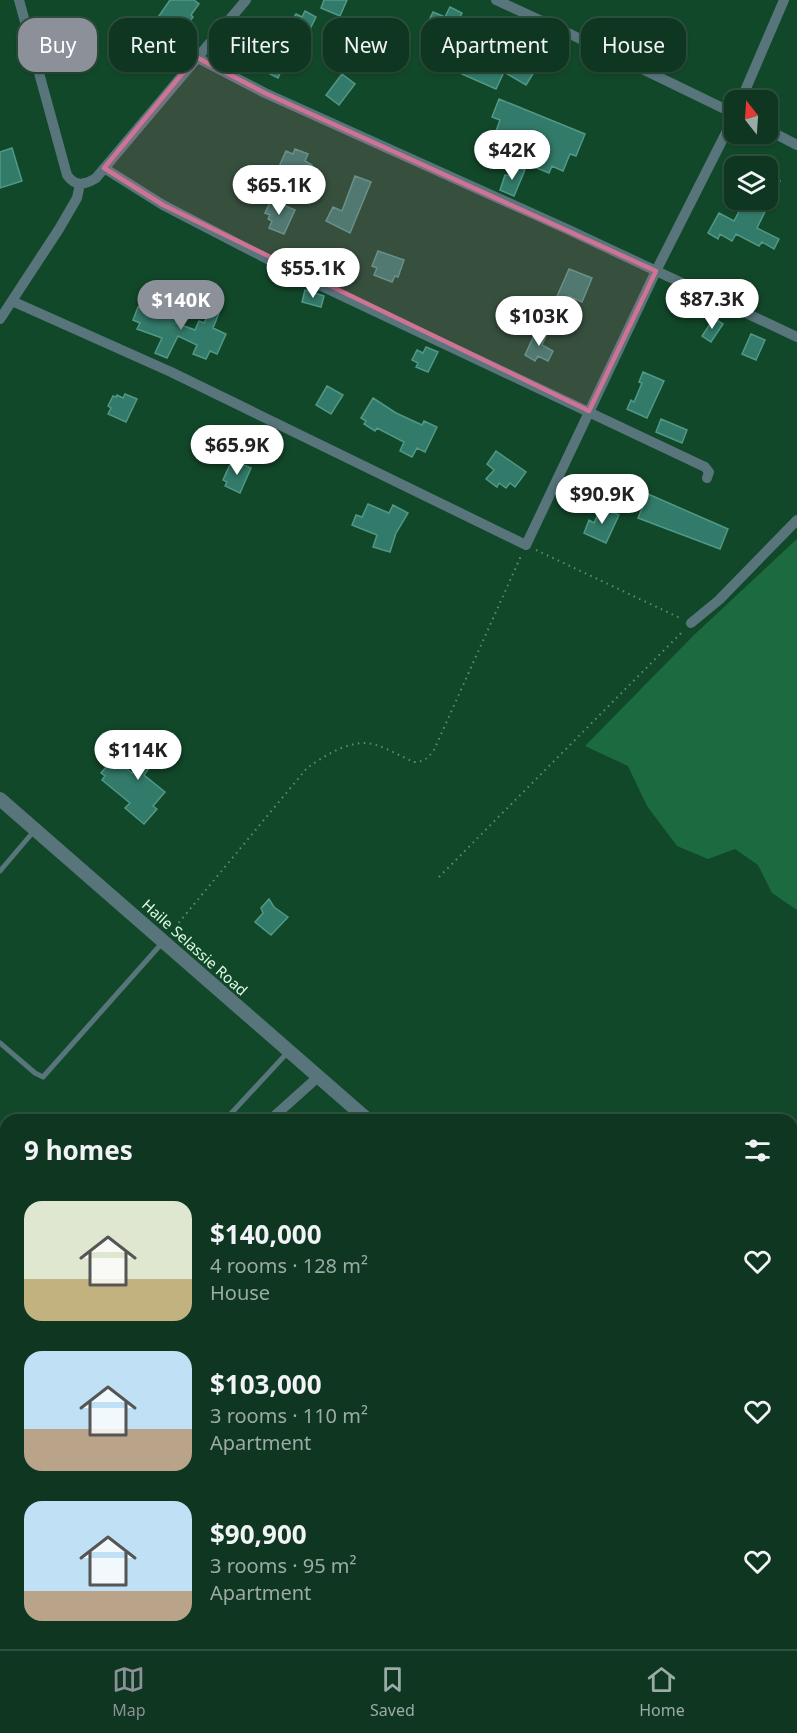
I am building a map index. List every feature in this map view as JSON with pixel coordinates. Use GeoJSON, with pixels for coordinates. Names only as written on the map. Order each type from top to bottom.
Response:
{"type":"FeatureCollection","features":[{"type":"Feature","properties":{"kind":"street"},"geometry":{"type":"LineString","coordinates":[[19,0],[67,175],[72,182],[80,184],[96,178],[184,72]]}},
{"type":"Feature","properties":{"kind":"street"},"geometry":{"type":"LineString","coordinates":[[197,56],[246,0]]}},
{"type":"Feature","properties":{"kind":"street"},"geometry":{"type":"LineString","coordinates":[[496,0],[724,110]]}},
{"type":"Feature","properties":{"kind":"street"},"geometry":{"type":"LineString","coordinates":[[745,90],[784,0]]}},
{"type":"Feature","properties":{"kind":"street"},"geometry":{"type":"LineString","coordinates":[[197,58],[265,93],[797,337]]}},
{"type":"Feature","properties":{"kind":"street"},"geometry":{"type":"LineString","coordinates":[[778,135],[797,145]]}},
{"type":"Feature","properties":{"kind":"street"},"geometry":{"type":"LineString","coordinates":[[12,301],[171,372],[526,545],[656,271],[724,137]]}},
{"type":"Feature","properties":{"kind":"street"},"geometry":{"type":"LineString","coordinates":[[104,168],[163,205],[239,245],[705,467],[709,472],[707,478]]}},
{"type":"Feature","properties":{"kind":"street"},"geometry":{"type":"LineString","coordinates":[[0,319],[59,229],[77,198],[80,184]]}},
{"type":"Feature","properties":{"kind":"street"},"geometry":{"type":"LineString","coordinates":[[691,623],[719,600],[797,520]]}},
{"type":"Feature","properties":{"kind":"street","name":"Haile Selassie Road"},"geometry":{"type":"LineString","coordinates":[[0,799],[361,1114]]}},
{"type":"Feature","properties":{"kind":"street"},"geometry":{"type":"LineString","coordinates":[[277,1114],[318,1077]]}},
{"type":"Feature","properties":{"kind":"lane"},"geometry":{"type":"LineString","coordinates":[[0,871],[35,830]]}},
{"type":"Feature","properties":{"kind":"lane"},"geometry":{"type":"LineString","coordinates":[[0,1043],[35,1073],[43,1077],[164,941]]}},
{"type":"Feature","properties":{"kind":"lane"},"geometry":{"type":"LineString","coordinates":[[231,1114],[288,1052]]}},
{"type":"Feature","properties":{"kind":"path"},"geometry":{"type":"LineString","coordinates":[[164,941],[307,768],[326,755],[364,743],[375,745],[414,762],[428,758],[434,750],[526,545],[691,623],[439,877]]}},
{"type":"Feature","properties":{"kind":"highlighted area"},"geometry":{"type":"Polygon","coordinates":[[[196,57],[265,93],[656,271],[589,411],[163,205],[104,168],[196,57]]]}},
{"type":"Feature","properties":{"kind":"green space"},"geometry":{"type":"Polygon","coordinates":[[[797,539],[797,910],[772,893],[758,865],[735,849],[708,859],[677,846],[647,806],[628,766],[585,746],[694,635],[797,539]]]}},
{"type":"Feature","properties":{"kind":"building"},"geometry":{"type":"Polygon","coordinates":[[[170,0],[194,0],[199,4],[191,15],[192,18],[158,18],[170,0]]]}},
{"type":"Feature","properties":{"kind":"building"},"geometry":{"type":"Polygon","coordinates":[[[324,0],[347,0],[340,16],[321,8],[324,0]]]}},
{"type":"Feature","properties":{"kind":"building"},"geometry":{"type":"Polygon","coordinates":[[[450,7],[462,13],[460,18],[430,18],[433,12],[445,17],[450,7]]]}},
{"type":"Feature","properties":{"kind":"building"},"geometry":{"type":"Polygon","coordinates":[[[305,11],[316,17],[311,27],[311,18],[294,18],[296,14],[302,17],[305,11]]]}},
{"type":"Feature","properties":{"kind":"building"},"geometry":{"type":"Polygon","coordinates":[[[266,72],[281,72],[278,78],[266,72]]]}},
{"type":"Feature","properties":{"kind":"building"},"geometry":{"type":"Polygon","coordinates":[[[462,72],[504,72],[496,89],[462,74],[462,72]]]}},
{"type":"Feature","properties":{"kind":"building"},"geometry":{"type":"Polygon","coordinates":[[[504,72],[534,72],[526,85],[504,72]]]}},
{"type":"Feature","properties":{"kind":"building"},"geometry":{"type":"Polygon","coordinates":[[[342,74],[355,84],[339,105],[326,95],[342,74]]]}},
{"type":"Feature","properties":{"kind":"building"},"geometry":{"type":"Polygon","coordinates":[[[499,99],[585,134],[576,156],[570,154],[563,171],[552,166],[549,173],[522,162],[532,139],[511,131],[509,136],[496,131],[500,120],[492,117],[499,99]]]}},
{"type":"Feature","properties":{"kind":"building"},"geometry":{"type":"Polygon","coordinates":[[[12,148],[22,181],[0,188],[0,152],[12,148]]]}},
{"type":"Feature","properties":{"kind":"building"},"geometry":{"type":"Polygon","coordinates":[[[295,149],[308,154],[305,161],[312,165],[305,181],[300,182],[282,174],[283,171],[278,169],[286,151],[293,154],[295,149]]]}},
{"type":"Feature","properties":{"kind":"building"},"geometry":{"type":"Polygon","coordinates":[[[514,166],[525,170],[514,196],[500,190],[505,175],[509,176],[514,166]]]}},
{"type":"Feature","properties":{"kind":"building"},"geometry":{"type":"Polygon","coordinates":[[[355,176],[371,182],[350,233],[326,221],[333,207],[342,211],[355,176]]]}},
{"type":"Feature","properties":{"kind":"building"},"geometry":{"type":"Polygon","coordinates":[[[271,200],[295,210],[284,234],[269,228],[272,221],[268,219],[270,215],[265,213],[271,200]]]}},
{"type":"Feature","properties":{"kind":"building"},"geometry":{"type":"Polygon","coordinates":[[[740,210],[766,210],[757,228],[779,239],[774,249],[762,242],[759,246],[736,234],[732,241],[720,234],[718,239],[708,233],[719,213],[734,221],[740,210]]]}},
{"type":"Feature","properties":{"kind":"building"},"geometry":{"type":"Polygon","coordinates":[[[378,251],[404,260],[398,277],[395,276],[392,282],[374,275],[377,268],[372,266],[378,251]]]}},
{"type":"Feature","properties":{"kind":"building"},"geometry":{"type":"Polygon","coordinates":[[[569,269],[592,278],[582,302],[569,296],[564,306],[555,301],[569,269]]]}},
{"type":"Feature","properties":{"kind":"building"},"geometry":{"type":"Polygon","coordinates":[[[305,290],[324,296],[321,307],[302,302],[305,290]]]}},
{"type":"Feature","properties":{"kind":"building"},"geometry":{"type":"Polygon","coordinates":[[[214,304],[221,308],[213,328],[226,334],[217,354],[210,351],[206,359],[193,354],[197,345],[178,336],[167,358],[155,353],[162,338],[137,329],[140,323],[133,320],[138,307],[147,310],[148,306],[179,317],[176,323],[195,330],[199,321],[204,323],[214,304]]]}},
{"type":"Feature","properties":{"kind":"building"},"geometry":{"type":"Polygon","coordinates":[[[714,318],[723,324],[711,342],[702,336],[714,318]]]}},
{"type":"Feature","properties":{"kind":"building"},"geometry":{"type":"Polygon","coordinates":[[[537,329],[547,334],[542,345],[553,351],[548,361],[538,356],[535,361],[525,355],[537,329]]]}},
{"type":"Feature","properties":{"kind":"building"},"geometry":{"type":"Polygon","coordinates":[[[751,334],[765,340],[756,360],[742,354],[751,334]]]}},
{"type":"Feature","properties":{"kind":"building"},"geometry":{"type":"Polygon","coordinates":[[[426,347],[438,352],[428,372],[416,367],[418,363],[412,360],[417,350],[423,353],[426,347]]]}},
{"type":"Feature","properties":{"kind":"building"},"geometry":{"type":"Polygon","coordinates":[[[643,372],[664,381],[647,418],[627,409],[631,400],[634,402],[642,383],[639,382],[643,372]]]}},
{"type":"Feature","properties":{"kind":"building"},"geometry":{"type":"Polygon","coordinates":[[[327,386],[343,395],[331,414],[316,405],[327,386]]]}},
{"type":"Feature","properties":{"kind":"building"},"geometry":{"type":"Polygon","coordinates":[[[125,394],[137,399],[126,422],[108,414],[111,408],[108,406],[113,396],[123,398],[125,394]]]}},
{"type":"Feature","properties":{"kind":"building"},"geometry":{"type":"Polygon","coordinates":[[[373,398],[396,413],[422,425],[424,421],[437,427],[425,452],[417,448],[412,457],[400,451],[404,442],[377,428],[375,431],[364,424],[366,421],[361,418],[373,398]]]}},
{"type":"Feature","properties":{"kind":"building"},"geometry":{"type":"Polygon","coordinates":[[[661,419],[687,430],[682,443],[656,432],[661,419]]]}},
{"type":"Feature","properties":{"kind":"building"},"geometry":{"type":"Polygon","coordinates":[[[496,451],[526,472],[515,487],[510,483],[506,488],[499,483],[497,487],[486,479],[494,470],[487,464],[496,451]]]}},
{"type":"Feature","properties":{"kind":"building"},"geometry":{"type":"Polygon","coordinates":[[[232,460],[251,468],[240,493],[225,486],[227,482],[223,480],[232,460]]]}},
{"type":"Feature","properties":{"kind":"building"},"geometry":{"type":"Polygon","coordinates":[[[648,494],[728,529],[720,549],[638,518],[648,494]]]}},
{"type":"Feature","properties":{"kind":"building"},"geometry":{"type":"Polygon","coordinates":[[[368,504],[389,513],[393,505],[408,513],[396,533],[390,552],[373,547],[377,535],[352,525],[356,515],[362,517],[368,504]]]}},
{"type":"Feature","properties":{"kind":"building"},"geometry":{"type":"Polygon","coordinates":[[[601,507],[619,515],[606,543],[584,533],[589,520],[594,523],[601,507]]]}},
{"type":"Feature","properties":{"kind":"building"},"geometry":{"type":"Polygon","coordinates":[[[146,734],[157,742],[162,736],[169,742],[144,775],[165,792],[153,806],[157,809],[144,824],[125,808],[130,803],[102,780],[105,776],[101,773],[113,759],[132,773],[147,755],[140,750],[143,747],[139,744],[146,734]]]}},
{"type":"Feature","properties":{"kind":"building"},"geometry":{"type":"Polygon","coordinates":[[[269,899],[274,907],[288,917],[271,935],[255,922],[263,913],[261,908],[269,899]]]}}]}
